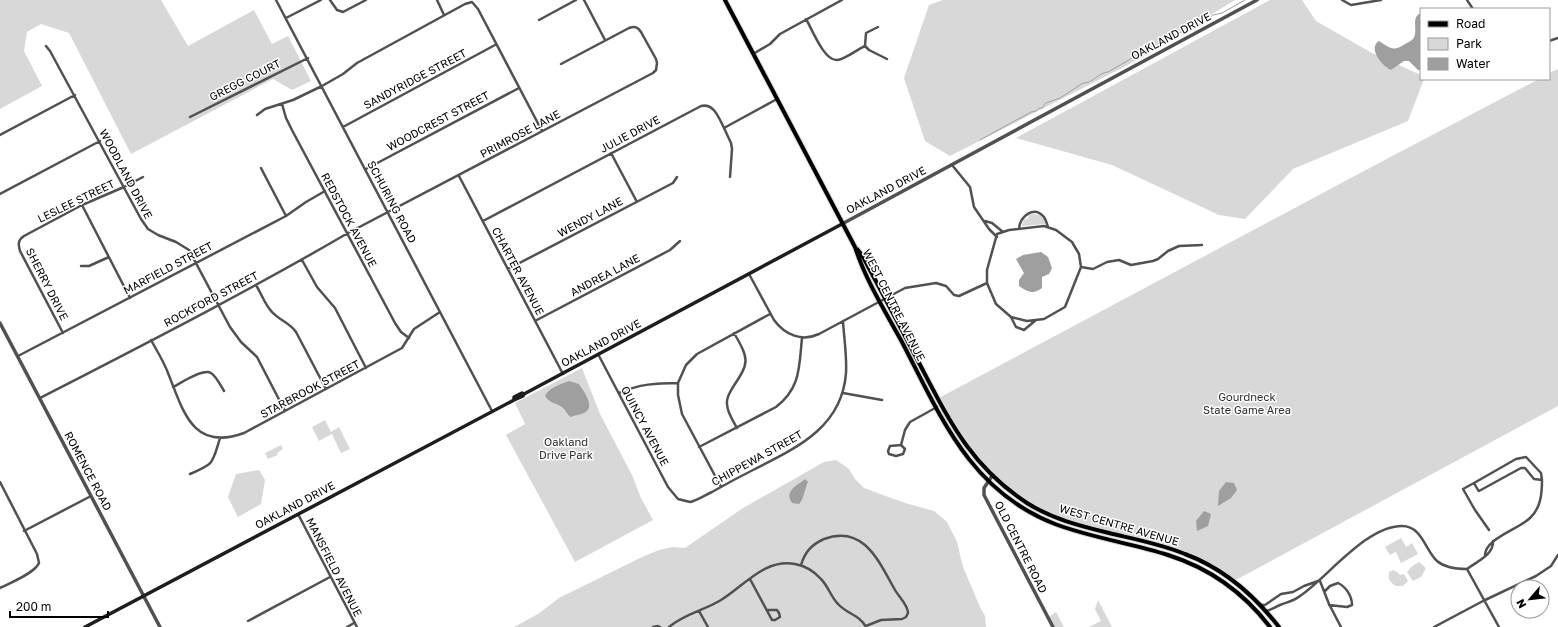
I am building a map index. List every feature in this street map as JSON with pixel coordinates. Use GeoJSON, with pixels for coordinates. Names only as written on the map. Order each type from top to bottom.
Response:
{"type":"FeatureCollection","features":[{"type":"Feature","properties":{"kind":"main road","name":"WEST CENTRE AVENUE"},"geometry":{"type":"LineString","coordinates":[[725,0],[855,248],[880,302],[936,408],[956,443],[988,482],[1014,503],[1053,523],[1070,529],[1168,555],[1193,564],[1235,591],[1255,609],[1270,627]]}},
{"type":"Feature","properties":{"kind":"main road","name":"OAKLAND DRIVE"},"geometry":{"type":"LineString","coordinates":[[85,627],[523,396],[524,394],[598,354],[842,224]]}},
{"type":"Feature","properties":{"kind":"main road","name":"WEST CENTRE AVENUE"},"geometry":{"type":"LineString","coordinates":[[855,248],[862,255],[958,435],[974,457],[992,476],[1029,504],[1056,517],[1093,529],[1172,549],[1194,557],[1239,585],[1261,605],[1279,627]]}},
{"type":"Feature","properties":{"kind":"street","name":"SCHURING ROAD"},"geometry":{"type":"LineString","coordinates":[[276,0],[308,58],[492,411]]}},
{"type":"Feature","properties":{"kind":"street"},"geometry":{"type":"LineString","coordinates":[[286,18],[321,0]]}},
{"type":"Feature","properties":{"kind":"street"},"geometry":{"type":"LineString","coordinates":[[330,0],[337,10],[343,12],[366,0]]}},
{"type":"Feature","properties":{"kind":"street"},"geometry":{"type":"LineString","coordinates":[[437,0],[444,15]]}},
{"type":"Feature","properties":{"kind":"street"},"geometry":{"type":"LineString","coordinates":[[539,20],[576,0]]}},
{"type":"Feature","properties":{"kind":"street"},"geometry":{"type":"LineString","coordinates":[[561,64],[605,40],[584,0]]}},
{"type":"Feature","properties":{"kind":"street"},"geometry":{"type":"LineString","coordinates":[[753,54],[770,44],[780,34],[842,0]]}},
{"type":"Feature","properties":{"kind":"street","name":"OAKLAND DRIVE"},"geometry":{"type":"LineString","coordinates":[[842,224],[1257,0]]}},
{"type":"Feature","properties":{"kind":"street"},"geometry":{"type":"LineString","coordinates":[[1342,0],[1351,5],[1362,1],[1381,0]]}},
{"type":"Feature","properties":{"kind":"street"},"geometry":{"type":"LineString","coordinates":[[258,115],[264,109],[282,104],[322,86],[343,74],[357,63],[444,15],[472,2],[478,10],[542,131]]}},
{"type":"Feature","properties":{"kind":"street"},"geometry":{"type":"LineString","coordinates":[[806,19],[824,52],[833,59],[839,60],[865,46]]}},
{"type":"Feature","properties":{"kind":"street","name":"PRIMROSE LANE"},"geometry":{"type":"LineString","coordinates":[[388,212],[653,73],[656,68],[656,59],[641,32],[636,27],[629,28],[605,40]]}},
{"type":"Feature","properties":{"kind":"street"},"geometry":{"type":"LineString","coordinates":[[865,46],[866,33],[878,27]]}},
{"type":"Feature","properties":{"kind":"street","name":"SANDYRIDGE STREET"},"geometry":{"type":"LineString","coordinates":[[343,127],[496,45]]}},
{"type":"Feature","properties":{"kind":"street","name":"WOODLAND DRIVE"},"geometry":{"type":"LineString","coordinates":[[46,46],[75,95],[137,213],[148,229],[186,247],[197,262],[234,332],[241,342],[258,357],[285,411]]}},
{"type":"Feature","properties":{"kind":"street"},"geometry":{"type":"LineString","coordinates":[[865,46],[869,50],[887,59]]}},
{"type":"Feature","properties":{"kind":"street","name":"GREGG COURT"},"geometry":{"type":"LineString","coordinates":[[190,117],[308,58]]}},
{"type":"Feature","properties":{"kind":"street","name":"WOODCREST STREET"},"geometry":{"type":"LineString","coordinates":[[366,169],[519,88]]}},
{"type":"Feature","properties":{"kind":"street"},"geometry":{"type":"LineString","coordinates":[[0,135],[75,95]]}},
{"type":"Feature","properties":{"kind":"street"},"geometry":{"type":"LineString","coordinates":[[730,177],[732,149],[731,143],[724,128],[777,99]]}},
{"type":"Feature","properties":{"kind":"street","name":"REDSTOCK AVENUE"},"geometry":{"type":"LineString","coordinates":[[282,104],[286,118],[293,132],[395,323],[401,332],[409,338]]}},
{"type":"Feature","properties":{"kind":"street","name":"JULIE DRIVE"},"geometry":{"type":"LineString","coordinates":[[483,221],[704,105],[709,106],[714,110],[724,128]]}},
{"type":"Feature","properties":{"kind":"street"},"geometry":{"type":"LineString","coordinates":[[0,194],[100,141]]}},
{"type":"Feature","properties":{"kind":"street"},"geometry":{"type":"LineString","coordinates":[[611,153],[637,202]]}},
{"type":"Feature","properties":{"kind":"street"},"geometry":{"type":"LineString","coordinates":[[952,165],[970,187],[974,207],[996,237]]}},
{"type":"Feature","properties":{"kind":"street"},"geometry":{"type":"LineString","coordinates":[[261,168],[286,216]]}},
{"type":"Feature","properties":{"kind":"street","name":"CHARTER AVENUE"},"geometry":{"type":"LineString","coordinates":[[459,176],[563,374]]}},
{"type":"Feature","properties":{"kind":"street","name":"LESLEE STREET"},"geometry":{"type":"LineString","coordinates":[[19,242],[24,236],[82,205],[143,177]]}},
{"type":"Feature","properties":{"kind":"street","name":"WENDY LANE"},"geometry":{"type":"LineString","coordinates":[[508,269],[673,183],[677,177]]}},
{"type":"Feature","properties":{"kind":"street","name":"MARFIELD STREET"},"geometry":{"type":"LineString","coordinates":[[17,356],[286,216],[325,191]]}},
{"type":"Feature","properties":{"kind":"street"},"geometry":{"type":"LineString","coordinates":[[82,205],[130,298]]}},
{"type":"Feature","properties":{"kind":"street","name":"ROCKFORD STREET"},"geometry":{"type":"LineString","coordinates":[[40,398],[302,260],[388,212]]}},
{"type":"Feature","properties":{"kind":"street"},"geometry":{"type":"LineString","coordinates":[[1019,229],[1020,222],[1024,215],[1031,213],[1038,213],[1045,218],[1048,227]]}},
{"type":"Feature","properties":{"kind":"street"},"geometry":{"type":"LineString","coordinates":[[985,221],[1003,232]]}},
{"type":"Feature","properties":{"kind":"street"},"geometry":{"type":"LineString","coordinates":[[1011,317],[1027,321],[1044,319],[1065,307],[1081,267],[1079,254],[1072,242],[1056,230],[1044,226],[1019,229],[997,234],[987,270],[987,283],[996,304],[1011,317],[1016,327],[1024,330],[1038,320]]}},
{"type":"Feature","properties":{"kind":"street","name":"SHERRY DRIVE"},"geometry":{"type":"LineString","coordinates":[[19,242],[20,251],[63,333]]}},
{"type":"Feature","properties":{"kind":"street","name":"ANDREA LANE"},"geometry":{"type":"LineString","coordinates":[[535,321],[670,250],[680,242]]}},
{"type":"Feature","properties":{"kind":"street"},"geometry":{"type":"LineString","coordinates":[[1081,267],[1093,269],[1107,262],[1119,260],[1131,265],[1158,259],[1168,251],[1179,246],[1202,245]]}},
{"type":"Feature","properties":{"kind":"street"},"geometry":{"type":"LineString","coordinates":[[81,266],[89,266],[109,257]]}},
{"type":"Feature","properties":{"kind":"street"},"geometry":{"type":"LineString","coordinates":[[302,260],[317,287],[335,308],[366,368]]}},
{"type":"Feature","properties":{"kind":"street"},"geometry":{"type":"LineString","coordinates":[[749,274],[770,314],[778,325],[783,330],[802,338],[814,336],[825,331],[905,288],[936,283],[946,286],[954,295],[959,296],[987,283]]}},
{"type":"Feature","properties":{"kind":"street"},"geometry":{"type":"LineString","coordinates":[[256,284],[272,312],[292,326],[296,332],[326,390]]}},
{"type":"Feature","properties":{"kind":"street","name":"STARBROOK STREET"},"geometry":{"type":"LineString","coordinates":[[220,438],[244,433],[402,348],[414,329],[440,312]]}},
{"type":"Feature","properties":{"kind":"street"},"geometry":{"type":"LineString","coordinates":[[721,487],[682,414],[678,395],[678,383],[686,365],[697,354],[770,314]]}},
{"type":"Feature","properties":{"kind":"street","name":"CHIPPEWA STREET"},"geometry":{"type":"LineString","coordinates":[[682,501],[694,501],[794,449],[810,438],[830,417],[843,393],[846,370],[843,321]]}},
{"type":"Feature","properties":{"kind":"street","name":"ROMENCE ROAD"},"geometry":{"type":"LineString","coordinates":[[0,324],[160,627]]}},
{"type":"Feature","properties":{"kind":"street"},"geometry":{"type":"LineString","coordinates":[[734,333],[746,357],[746,364],[743,372],[730,391],[727,399],[728,409],[737,428]]}},
{"type":"Feature","properties":{"kind":"street"},"geometry":{"type":"LineString","coordinates":[[700,447],[776,406],[790,393],[794,387],[798,375],[802,338]]}},
{"type":"Feature","properties":{"kind":"street"},"geometry":{"type":"LineString","coordinates":[[151,340],[167,370],[179,403],[191,424],[207,435],[220,438],[211,464],[190,474]]}},
{"type":"Feature","properties":{"kind":"street","name":"QUINCY AVENUE"},"geometry":{"type":"LineString","coordinates":[[598,354],[668,487],[675,496],[682,501]]}},
{"type":"Feature","properties":{"kind":"street"},"geometry":{"type":"LineString","coordinates":[[173,387],[206,372],[212,373],[224,391]]}},
{"type":"Feature","properties":{"kind":"street"},"geometry":{"type":"LineString","coordinates":[[619,393],[637,386],[658,383],[678,383]]}},
{"type":"Feature","properties":{"kind":"street"},"geometry":{"type":"LineString","coordinates":[[843,393],[882,400]]}},
{"type":"Feature","properties":{"kind":"street"},"geometry":{"type":"LineString","coordinates":[[901,445],[890,446],[888,451],[889,454],[896,456],[903,454],[904,449],[901,445],[907,426],[910,422],[941,405]]}},
{"type":"Feature","properties":{"kind":"street"},"geometry":{"type":"LineString","coordinates":[[1266,611],[1297,598],[1320,581],[1357,545],[1380,532],[1401,526],[1411,528],[1419,534],[1439,562],[1453,568],[1467,569],[1488,555],[1493,546],[1493,541],[1517,528],[1531,517],[1538,506],[1542,494],[1541,473],[1526,456],[1463,489],[1489,530]]}},
{"type":"Feature","properties":{"kind":"street"},"geometry":{"type":"LineString","coordinates":[[1474,483],[1479,490],[1521,468],[1525,468],[1534,479],[1542,480]]}},
{"type":"Feature","properties":{"kind":"street","name":"OLD CENTRE ROAD"},"geometry":{"type":"LineString","coordinates":[[992,476],[983,490],[984,495],[1053,627]]}},
{"type":"Feature","properties":{"kind":"street"},"geometry":{"type":"LineString","coordinates":[[0,482],[37,554],[39,563],[38,567],[32,571],[0,588]]}},
{"type":"Feature","properties":{"kind":"street"},"geometry":{"type":"LineString","coordinates":[[24,531],[91,495]]}},
{"type":"Feature","properties":{"kind":"street","name":"MANSFIELD AVENUE"},"geometry":{"type":"LineString","coordinates":[[298,514],[357,627]]}},
{"type":"Feature","properties":{"kind":"street"},"geometry":{"type":"LineString","coordinates":[[669,627],[681,619],[721,600],[764,569],[783,563],[801,565],[810,569],[821,578],[840,607],[860,618],[866,626],[881,620],[906,618],[908,614],[907,608],[877,558],[857,539],[845,535],[831,537],[814,545],[805,553],[801,565]]}},
{"type":"Feature","properties":{"kind":"street"},"geometry":{"type":"LineString","coordinates":[[1434,627],[1483,601],[1536,576],[1551,566],[1558,555]]}},
{"type":"Feature","properties":{"kind":"street"},"geometry":{"type":"LineString","coordinates":[[1467,569],[1483,601],[1499,627]]}},
{"type":"Feature","properties":{"kind":"street"},"geometry":{"type":"LineString","coordinates":[[248,621],[330,577]]}},
{"type":"Feature","properties":{"kind":"street"},"geometry":{"type":"LineString","coordinates":[[750,580],[768,610],[772,620],[780,618],[777,610],[768,610]]}},
{"type":"Feature","properties":{"kind":"street"},"geometry":{"type":"LineString","coordinates":[[1261,605],[1265,605],[1281,594],[1293,592],[1304,586],[1320,581]]}},
{"type":"Feature","properties":{"kind":"street"},"geometry":{"type":"LineString","coordinates":[[1320,581],[1329,604],[1341,627]]}},
{"type":"Feature","properties":{"kind":"street"},"geometry":{"type":"LineString","coordinates":[[1325,591],[1330,586],[1338,583],[1342,585],[1352,600],[1352,605],[1346,607],[1329,604]]}},
{"type":"Feature","properties":{"kind":"street"},"geometry":{"type":"LineString","coordinates":[[700,611],[708,627]]}},
{"type":"Feature","properties":{"kind":"street"},"geometry":{"type":"LineString","coordinates":[[346,627],[354,623]]}},
{"type":"Feature","properties":{"kind":"street"},"geometry":{"type":"LineString","coordinates":[[653,627],[660,627]]}},
{"type":"Feature","properties":{"kind":"green space"},"geometry":{"type":"Polygon","coordinates":[[[0,0],[161,0],[188,46],[254,10],[272,44],[288,36],[311,81],[292,90],[273,79],[131,154],[69,33],[41,24],[27,32],[24,51],[42,86],[0,109],[0,0]]]}},
{"type":"Feature","properties":{"kind":"green space"},"geometry":{"type":"Polygon","coordinates":[[[943,0],[1235,0],[1128,65],[950,156],[925,141],[904,78],[929,5],[943,0]]]}},
{"type":"Feature","properties":{"kind":"green space"},"geometry":{"type":"Polygon","coordinates":[[[1270,0],[1302,0],[1316,21],[1372,53],[1420,75],[1420,80],[1424,80],[1408,121],[1293,169],[1245,219],[1219,215],[1112,165],[1016,138],[1270,0]]]}},
{"type":"Feature","properties":{"kind":"green space","name":"Gourdneck State Game Area"},"geometry":{"type":"Polygon","coordinates":[[[1558,69],[1558,406],[1232,582],[1204,564],[1173,550],[1059,520],[1038,511],[1020,500],[986,472],[972,455],[947,419],[937,399],[1537,80],[1550,80],[1550,73],[1558,69]]]}},
{"type":"Feature","properties":{"kind":"green space"},"geometry":{"type":"Polygon","coordinates":[[[1033,214],[1042,216],[1045,224],[1022,226],[1024,219],[1026,220],[1029,217],[1028,215],[1033,214]]]}},
{"type":"Feature","properties":{"kind":"green space","name":"Oakland Drive Park"},"geometry":{"type":"Polygon","coordinates":[[[582,368],[600,414],[633,477],[640,496],[653,520],[575,562],[506,435],[525,424],[515,403],[582,368]]]}},
{"type":"Feature","properties":{"kind":"green space"},"geometry":{"type":"Polygon","coordinates":[[[325,420],[331,432],[339,427],[350,449],[341,453],[332,434],[319,441],[312,427],[325,420]]]}},
{"type":"Feature","properties":{"kind":"green space"},"geometry":{"type":"Polygon","coordinates":[[[281,445],[283,449],[277,453],[278,455],[268,459],[265,453],[281,445]]]}},
{"type":"Feature","properties":{"kind":"green space"},"geometry":{"type":"Polygon","coordinates":[[[836,460],[849,469],[855,479],[864,488],[905,503],[934,511],[947,522],[957,542],[963,567],[985,616],[986,627],[514,627],[538,614],[559,598],[642,557],[659,550],[673,547],[685,548],[743,508],[824,462],[836,460]]]}},
{"type":"Feature","properties":{"kind":"green space"},"geometry":{"type":"Polygon","coordinates":[[[259,470],[265,480],[261,504],[238,517],[228,497],[236,474],[259,470]]]}},
{"type":"Feature","properties":{"kind":"green space"},"geometry":{"type":"Polygon","coordinates":[[[1401,538],[1406,547],[1412,543],[1418,554],[1401,563],[1396,552],[1403,548],[1390,555],[1385,547],[1401,538]]]}},
{"type":"Feature","properties":{"kind":"green space"},"geometry":{"type":"Polygon","coordinates":[[[1419,562],[1426,568],[1421,577],[1413,581],[1407,572],[1411,567],[1419,562]]]}},
{"type":"Feature","properties":{"kind":"green space"},"geometry":{"type":"Polygon","coordinates":[[[1393,570],[1400,575],[1404,574],[1408,581],[1403,586],[1396,586],[1390,580],[1389,572],[1393,570]]]}},
{"type":"Feature","properties":{"kind":"green space"},"geometry":{"type":"Polygon","coordinates":[[[1098,600],[1112,627],[1089,627],[1101,621],[1095,609],[1098,600]]]}},
{"type":"Feature","properties":{"kind":"green space"},"geometry":{"type":"Polygon","coordinates":[[[1056,612],[1064,627],[1054,627],[1049,617],[1056,612]]]}},
{"type":"Feature","properties":{"kind":"water"},"geometry":{"type":"Polygon","coordinates":[[[1420,14],[1420,70],[1418,70],[1409,61],[1404,61],[1391,70],[1384,65],[1375,52],[1376,44],[1379,41],[1389,47],[1397,48],[1413,39],[1415,36],[1415,21],[1420,14]]]}},
{"type":"Feature","properties":{"kind":"water"},"geometry":{"type":"Polygon","coordinates":[[[1041,252],[1048,257],[1052,268],[1049,274],[1042,277],[1042,288],[1030,292],[1019,286],[1019,280],[1024,273],[1016,259],[1023,255],[1041,252]]]}},
{"type":"Feature","properties":{"kind":"water"},"geometry":{"type":"Polygon","coordinates":[[[569,381],[579,384],[589,403],[589,407],[584,413],[571,417],[562,407],[551,402],[545,396],[552,389],[569,381]]]}},
{"type":"Feature","properties":{"kind":"water"},"geometry":{"type":"Polygon","coordinates":[[[805,479],[808,482],[802,500],[799,504],[792,503],[789,495],[791,491],[805,479]]]}},
{"type":"Feature","properties":{"kind":"water"},"geometry":{"type":"Polygon","coordinates":[[[1226,482],[1234,483],[1237,490],[1231,498],[1218,506],[1219,491],[1226,482]]]}},
{"type":"Feature","properties":{"kind":"water"},"geometry":{"type":"Polygon","coordinates":[[[1204,511],[1211,514],[1208,526],[1197,531],[1196,521],[1204,511]]]}},
{"type":"Feature","properties":{"kind":"waterway"},"geometry":{"type":"LineString","coordinates":[[980,140],[1031,112],[1042,108],[1046,103],[1060,98],[1083,83],[1089,82],[1108,72],[1141,53],[1145,47],[1155,47],[1177,34],[1201,24],[1213,15],[1222,13],[1245,0]]}}]}
